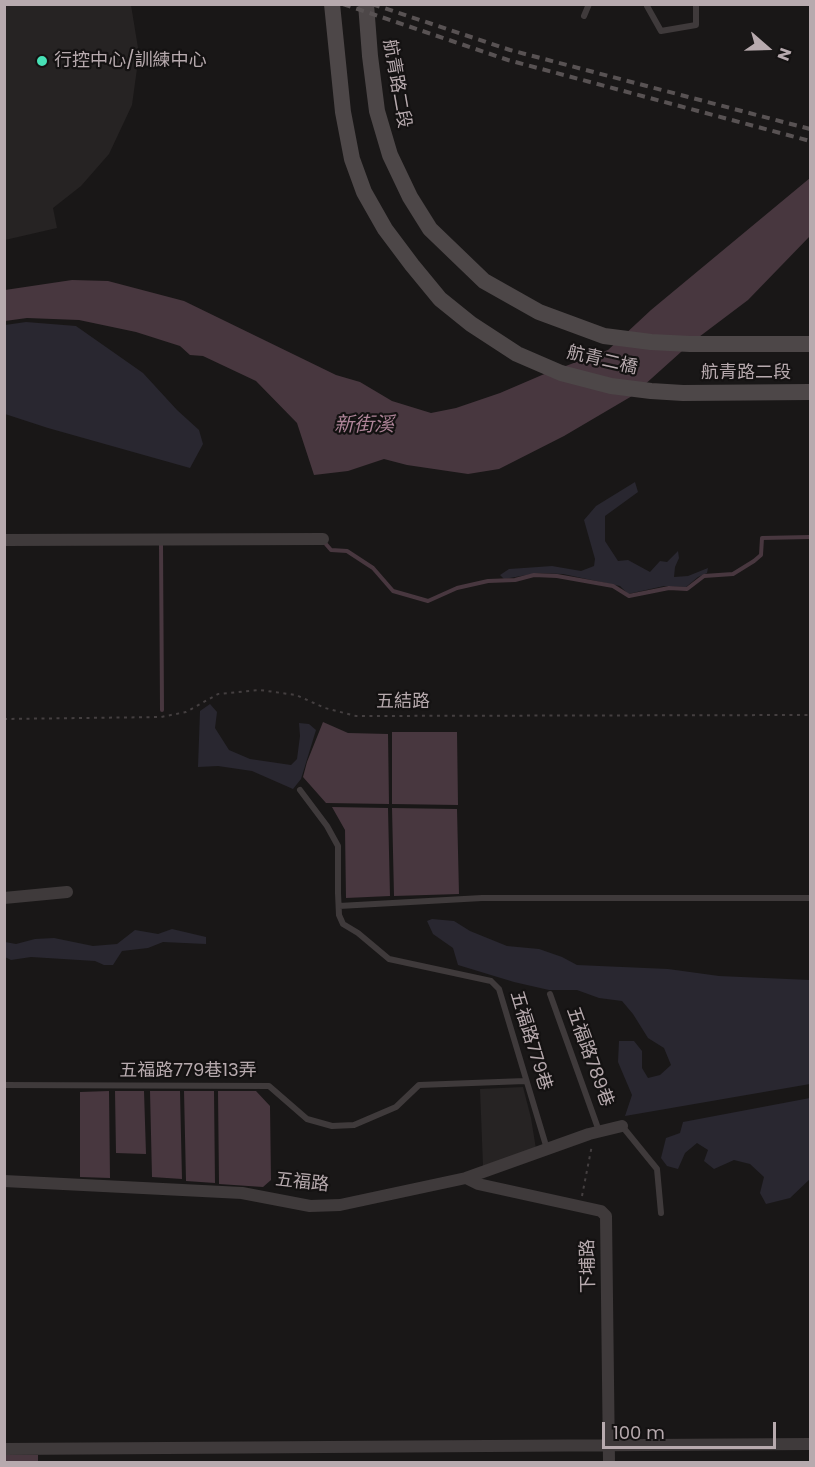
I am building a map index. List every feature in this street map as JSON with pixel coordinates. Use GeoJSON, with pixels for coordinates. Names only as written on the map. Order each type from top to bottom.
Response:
{"type":"FeatureCollection","features":[{"type":"Feature","properties":{"kind":"street","name":"航青二橋"},"geometry":{"type":"LineString","coordinates":[[332,4],[343,112],[352,159],[364,192],[385,229],[440,299],[471,324],[517,354],[561,373],[612,386],[682,393]]}},
{"type":"Feature","properties":{"kind":"street","name":"航青路二段"},"geometry":{"type":"LineString","coordinates":[[366,4],[377,111],[390,155],[410,196],[430,229],[484,281],[539,312],[581,328]]}},
{"type":"Feature","properties":{"kind":"street","name":"航青二橋"},"geometry":{"type":"LineString","coordinates":[[581,328],[604,336],[651,342],[737,344]]}},
{"type":"Feature","properties":{"kind":"street","name":"航青路二段"},"geometry":{"type":"LineString","coordinates":[[737,344],[810,344]]}},
{"type":"Feature","properties":{"kind":"street","name":"航青路二段"},"geometry":{"type":"LineString","coordinates":[[682,393],[810,392]]}},
{"type":"Feature","properties":{"kind":"street"},"geometry":{"type":"LineString","coordinates":[[4,540],[323,539]]}},
{"type":"Feature","properties":{"kind":"street"},"geometry":{"type":"LineString","coordinates":[[4,898],[67,892]]}},
{"type":"Feature","properties":{"kind":"street","name":"五福路"},"geometry":{"type":"LineString","coordinates":[[4,1181],[242,1193],[310,1206],[340,1205],[466,1178],[599,1131],[622,1126]]}},
{"type":"Feature","properties":{"kind":"street","name":"下埔路"},"geometry":{"type":"LineString","coordinates":[[466,1178],[478,1184],[601,1211],[606,1216],[609,1462]]}},
{"type":"Feature","properties":{"kind":"street"},"geometry":{"type":"LineString","coordinates":[[4,1449],[810,1444]]}},
{"type":"Feature","properties":{"kind":"lane"},"geometry":{"type":"LineString","coordinates":[[584,16],[589,4]]}},
{"type":"Feature","properties":{"kind":"lane"},"geometry":{"type":"LineString","coordinates":[[648,4],[661,31],[696,24],[696,4]]}},
{"type":"Feature","properties":{"kind":"lane"},"geometry":{"type":"LineString","coordinates":[[300,790],[327,826],[338,846],[339,906],[482,898],[810,898]]}},
{"type":"Feature","properties":{"kind":"lane","name":"五福路779巷"},"geometry":{"type":"LineString","coordinates":[[339,906],[339,915],[343,924],[358,933],[389,959],[491,981],[499,989],[547,1149]]}},
{"type":"Feature","properties":{"kind":"lane","name":"五福路789巷"},"geometry":{"type":"LineString","coordinates":[[550,993],[599,1131]]}},
{"type":"Feature","properties":{"kind":"lane","name":"五福路779巷13弄"},"geometry":{"type":"LineString","coordinates":[[4,1085],[269,1086],[307,1119],[332,1126],[354,1125],[396,1107],[419,1085],[525,1081]]}},
{"type":"Feature","properties":{"kind":"lane"},"geometry":{"type":"LineString","coordinates":[[622,1126],[657,1169],[661,1213]]}},
{"type":"Feature","properties":{"kind":"path","name":"五結路"},"geometry":{"type":"LineString","coordinates":[[4,719],[161,717],[186,712],[218,694],[260,690],[296,695],[325,708],[356,716],[810,715]]}},
{"type":"Feature","properties":{"kind":"path"},"geometry":{"type":"LineString","coordinates":[[582,1198],[592,1144]]}},
{"type":"Feature","properties":{"kind":"shaded area"},"geometry":{"type":"Polygon","coordinates":[[[4,5],[131,5],[139,54],[132,105],[109,154],[81,186],[53,208],[57,228],[5,240],[4,5]]]}},
{"type":"Feature","properties":{"kind":"shaded area"},"geometry":{"type":"Polygon","coordinates":[[[26,322],[76,326],[143,373],[199,430],[203,444],[190,468],[5,414],[5,325],[26,322]]]}},
{"type":"Feature","properties":{"kind":"shaded area"},"geometry":{"type":"Polygon","coordinates":[[[635,482],[638,492],[605,516],[605,541],[618,561],[628,560],[650,572],[660,561],[667,562],[678,551],[679,558],[674,577],[688,576],[708,568],[707,573],[686,587],[664,586],[628,594],[620,586],[563,574],[538,573],[504,579],[500,575],[509,569],[552,566],[581,571],[594,566],[595,559],[584,520],[596,506],[635,482]]]}},
{"type":"Feature","properties":{"kind":"shaded area"},"geometry":{"type":"Polygon","coordinates":[[[210,704],[217,712],[215,728],[229,750],[250,759],[291,765],[297,759],[299,723],[309,724],[316,730],[301,779],[293,789],[252,771],[218,766],[198,767],[200,711],[210,704]]]}},
{"type":"Feature","properties":{"kind":"shaded area"},"geometry":{"type":"Polygon","coordinates":[[[432,919],[454,921],[470,931],[507,946],[539,949],[577,965],[668,969],[719,976],[810,980],[810,1084],[625,1116],[632,1095],[618,1062],[619,1041],[634,1041],[642,1051],[642,1068],[648,1078],[660,1075],[671,1065],[664,1048],[648,1038],[622,1001],[599,998],[577,990],[549,990],[458,965],[453,948],[433,934],[427,921],[432,919]]]}},
{"type":"Feature","properties":{"kind":"shaded area"},"geometry":{"type":"Polygon","coordinates":[[[172,929],[206,937],[206,944],[163,942],[148,948],[122,951],[113,965],[104,965],[95,961],[31,957],[11,960],[5,957],[5,942],[16,944],[35,939],[54,938],[93,946],[117,944],[135,930],[158,934],[172,929]]]}},
{"type":"Feature","properties":{"kind":"shaded area"},"geometry":{"type":"Polygon","coordinates":[[[523,1087],[536,1149],[483,1166],[480,1089],[523,1087]]]}},
{"type":"Feature","properties":{"kind":"shaded area"},"geometry":{"type":"Polygon","coordinates":[[[810,1098],[810,1179],[790,1198],[766,1204],[760,1193],[764,1177],[750,1164],[734,1160],[714,1169],[704,1161],[708,1150],[697,1143],[685,1153],[678,1169],[667,1166],[661,1158],[666,1138],[680,1133],[683,1122],[810,1098]]]}},
{"type":"Feature","properties":{"kind":"water","name":"新街溪"},"geometry":{"type":"Polygon","coordinates":[[[810,178],[810,236],[748,300],[691,343],[632,396],[564,436],[499,469],[468,474],[407,465],[384,459],[348,471],[314,475],[297,423],[256,381],[203,356],[190,355],[180,346],[136,332],[79,320],[27,318],[5,321],[5,290],[72,280],[108,281],[184,301],[336,375],[360,382],[392,401],[431,413],[456,408],[500,393],[608,350],[651,310],[810,178]]]}},
{"type":"Feature","properties":{"kind":"water"},"geometry":{"type":"Polygon","coordinates":[[[323,722],[348,733],[388,734],[389,804],[326,803],[303,777],[323,722]]]}},
{"type":"Feature","properties":{"kind":"water"},"geometry":{"type":"Polygon","coordinates":[[[392,732],[457,732],[458,805],[392,804],[392,732]]]}},
{"type":"Feature","properties":{"kind":"water"},"geometry":{"type":"Polygon","coordinates":[[[332,807],[388,808],[390,896],[346,898],[345,830],[332,807]]]}},
{"type":"Feature","properties":{"kind":"water"},"geometry":{"type":"Polygon","coordinates":[[[392,808],[457,809],[459,894],[394,896],[392,808]]]}},
{"type":"Feature","properties":{"kind":"water"},"geometry":{"type":"Polygon","coordinates":[[[109,1091],[110,1178],[80,1177],[80,1092],[109,1091]]]}},
{"type":"Feature","properties":{"kind":"water"},"geometry":{"type":"Polygon","coordinates":[[[115,1091],[144,1091],[146,1154],[116,1153],[115,1091]]]}},
{"type":"Feature","properties":{"kind":"water"},"geometry":{"type":"Polygon","coordinates":[[[150,1091],[180,1091],[182,1179],[152,1177],[150,1091]]]}},
{"type":"Feature","properties":{"kind":"water"},"geometry":{"type":"Polygon","coordinates":[[[184,1091],[214,1091],[215,1183],[186,1181],[184,1091]]]}},
{"type":"Feature","properties":{"kind":"water"},"geometry":{"type":"Polygon","coordinates":[[[218,1091],[256,1091],[270,1106],[271,1180],[263,1187],[219,1184],[218,1091]]]}},
{"type":"Feature","properties":{"kind":"water"},"geometry":{"type":"Polygon","coordinates":[[[6,1455],[38,1455],[38,1462],[6,1462],[6,1455]]]}},
{"type":"Feature","properties":{"kind":"waterway"},"geometry":{"type":"LineString","coordinates":[[321,543],[325,543],[331,550],[347,551],[373,568],[393,591],[428,601],[457,588],[534,575],[557,576],[613,586],[629,596],[669,588],[687,589],[704,576],[733,574],[754,561],[761,555],[762,538],[810,537]]}},
{"type":"Feature","properties":{"kind":"waterway"},"geometry":{"type":"LineString","coordinates":[[161,544],[162,710]]}},
{"type":"Feature","properties":{"kind":"railway"},"geometry":{"type":"LineString","coordinates":[[343,4],[508,60],[810,141]]}},
{"type":"Feature","properties":{"kind":"railway"},"geometry":{"type":"LineString","coordinates":[[372,4],[510,50],[810,129]]}},
{"type":"Feature","properties":{"kind":"place","name":"行控中心/訓練中心"},"geometry":{"type":"Point","coordinates":[42,61]}}]}
